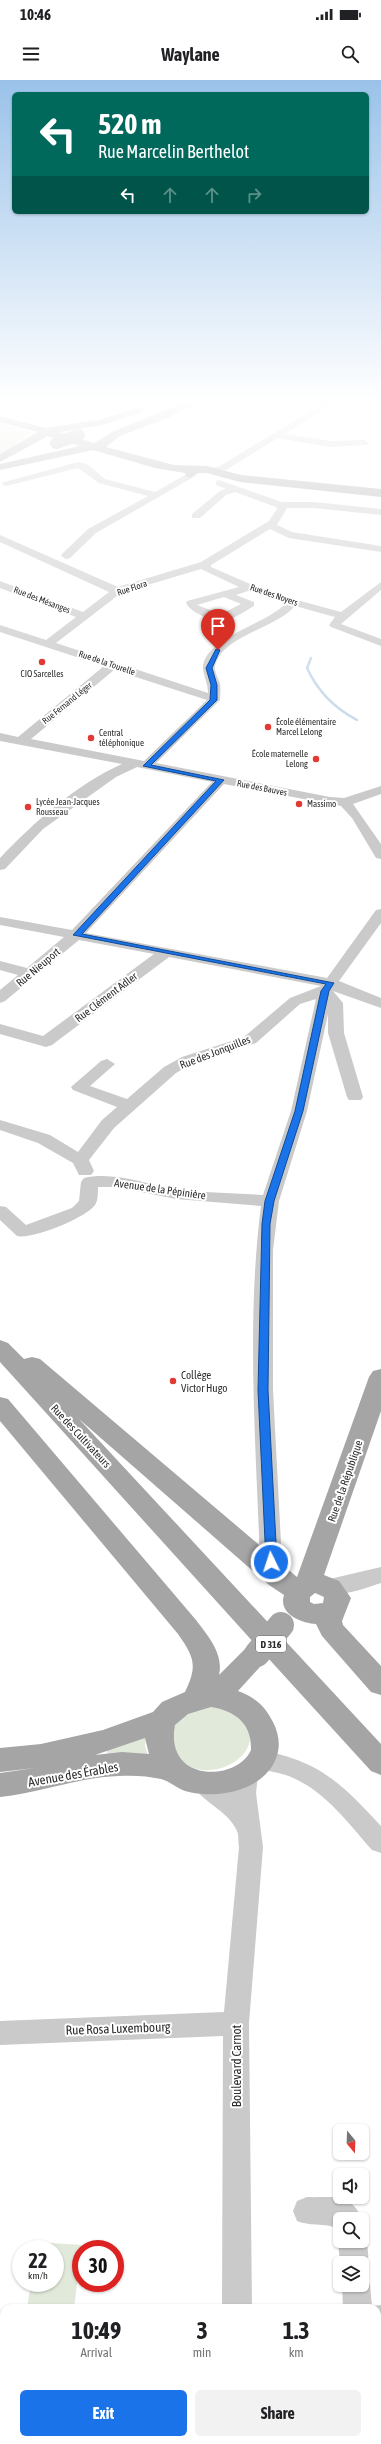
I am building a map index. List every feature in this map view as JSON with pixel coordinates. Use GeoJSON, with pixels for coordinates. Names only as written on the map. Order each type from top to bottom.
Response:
{"type":"FeatureCollection","features":[{"type":"Feature","properties":{"kind":"main road"},"geometry":{"type":"LineString","coordinates":[[0,1335],[272,1573],[316,1593],[281,1625],[250,1662],[203,1698],[177,1707],[162,1720],[159,1737],[162,1754],[170,1769],[185,1778],[203,1783],[227,1781],[254,1767],[266,1742],[260,1724],[248,1708],[242,1686],[250,1662]]}},
{"type":"Feature","properties":{"kind":"main road","name":"Rue des Cultivateurs"},"geometry":{"type":"LineString","coordinates":[[0,1348],[381,1763]]}},
{"type":"Feature","properties":{"kind":"main road","name":"Rue de la République"},"geometry":{"type":"LineString","coordinates":[[381,1377],[316,1593],[329,1621],[331,1629],[381,1684]]}},
{"type":"Feature","properties":{"kind":"main road"},"geometry":{"type":"LineString","coordinates":[[0,1405],[203,1648],[208,1661],[203,1698]]}},
{"type":"Feature","properties":{"kind":"main road"},"geometry":{"type":"LineString","coordinates":[[203,1698],[231,1699],[248,1708]]}},
{"type":"Feature","properties":{"kind":"main road","name":"Avenue des Érables"},"geometry":{"type":"LineString","coordinates":[[0,1760],[36,1757],[68,1750],[139,1729],[162,1720]]}},
{"type":"Feature","properties":{"kind":"main road","name":"Avenue des Érables"},"geometry":{"type":"LineString","coordinates":[[0,1785],[41,1781],[106,1765],[143,1764],[170,1769]]}},
{"type":"Feature","properties":{"kind":"street"},"geometry":{"type":"LineString","coordinates":[[66,556],[92,531],[126,512]]}},
{"type":"Feature","properties":{"kind":"street"},"geometry":{"type":"LineString","coordinates":[[196,516],[200,512]]}},
{"type":"Feature","properties":{"kind":"street"},"geometry":{"type":"LineString","coordinates":[[205,566],[268,525],[279,512]]}},
{"type":"Feature","properties":{"kind":"street"},"geometry":{"type":"LineString","coordinates":[[268,525],[289,535],[381,549]]}},
{"type":"Feature","properties":{"kind":"street"},"geometry":{"type":"LineString","coordinates":[[0,538],[117,591]]}},
{"type":"Feature","properties":{"kind":"street","name":"Rue des Noyers"},"geometry":{"type":"LineString","coordinates":[[205,566],[249,587],[293,602],[344,616]]}},
{"type":"Feature","properties":{"kind":"street","name":"Rue Flora"},"geometry":{"type":"LineString","coordinates":[[49,644],[117,591],[205,566]]}},
{"type":"Feature","properties":{"kind":"street","name":"Rue des Mésanges"},"geometry":{"type":"LineString","coordinates":[[0,584],[83,616]]}},
{"type":"Feature","properties":{"kind":"street"},"geometry":{"type":"LineString","coordinates":[[381,585],[344,616],[336,625],[381,643]]}},
{"type":"Feature","properties":{"kind":"street"},"geometry":{"type":"LineString","coordinates":[[227,595],[249,587]]}},
{"type":"Feature","properties":{"kind":"street"},"geometry":{"type":"LineString","coordinates":[[0,866],[38,826],[111,774],[134,764],[214,699],[214,685],[209,668],[218,650],[226,643],[277,618],[293,602]]}},
{"type":"Feature","properties":{"kind":"street","name":"Rue de la Tourelle"},"geometry":{"type":"LineString","coordinates":[[0,628],[214,699]]}},
{"type":"Feature","properties":{"kind":"street","name":"Rue Fernand Léger"},"geometry":{"type":"LineString","coordinates":[[21,741],[113,665]]}},
{"type":"Feature","properties":{"kind":"street","name":"Rue des Bauves"},"geometry":{"type":"LineString","coordinates":[[0,737],[330,801],[345,802],[381,790]]}},
{"type":"Feature","properties":{"kind":"street","name":"Rue Nieuport"},"geometry":{"type":"LineString","coordinates":[[0,998],[76,935],[221,780]]}},
{"type":"Feature","properties":{"kind":"street"},"geometry":{"type":"LineString","coordinates":[[345,802],[357,816],[381,855]]}},
{"type":"Feature","properties":{"kind":"street"},"geometry":{"type":"LineString","coordinates":[[271,1562],[263,1390],[264,1250],[270,1201],[299,1111],[328,987],[381,913]]}},
{"type":"Feature","properties":{"kind":"street"},"geometry":{"type":"LineString","coordinates":[[0,921],[166,952],[328,987],[381,1003]]}},
{"type":"Feature","properties":{"kind":"street"},"geometry":{"type":"LineString","coordinates":[[0,933],[34,927]]}},
{"type":"Feature","properties":{"kind":"street","name":"Rue Clément Adler"},"geometry":{"type":"LineString","coordinates":[[0,1029],[46,1042],[166,952]]}},
{"type":"Feature","properties":{"kind":"street"},"geometry":{"type":"LineString","coordinates":[[0,965],[29,974]]}},
{"type":"Feature","properties":{"kind":"street"},"geometry":{"type":"LineString","coordinates":[[328,987],[335,1003],[336,1033],[356,1097]]}},
{"type":"Feature","properties":{"kind":"street","name":"Rue des Jonquilles"},"geometry":{"type":"LineString","coordinates":[[80,1160],[108,1124],[170,1070],[188,1060],[250,1040],[295,1001],[328,987]]}},
{"type":"Feature","properties":{"kind":"street"},"geometry":{"type":"LineString","coordinates":[[107,1064],[79,1086],[129,1106]]}},
{"type":"Feature","properties":{"kind":"street"},"geometry":{"type":"LineString","coordinates":[[0,1125],[44,1139],[80,1160],[90,1182],[88,1203],[78,1212],[23,1232],[0,1211]]}},
{"type":"Feature","properties":{"kind":"street","name":"Avenue de la Pépinière"},"geometry":{"type":"LineString","coordinates":[[90,1182],[116,1182],[176,1194],[270,1201]]}},
{"type":"Feature","properties":{"kind":"street"},"geometry":{"type":"LineString","coordinates":[[316,1593],[348,1590],[359,1582],[381,1575]]}},
{"type":"Feature","properties":{"kind":"street"},"geometry":{"type":"LineString","coordinates":[[254,1767],[287,1764],[319,1778],[381,1843]]}},
{"type":"Feature","properties":{"kind":"street","name":"Boulevard Carnot"},"geometry":{"type":"LineString","coordinates":[[237,2304],[236,2023],[251,1847],[247,1826],[244,1793],[254,1767]]}},
{"type":"Feature","properties":{"kind":"street","name":"Boulevard Carnot"},"geometry":{"type":"LineString","coordinates":[[203,1783],[226,1801],[247,1826]]}},
{"type":"Feature","properties":{"kind":"street","name":"Rue Rosa Luxembourg"},"geometry":{"type":"LineString","coordinates":[[0,2033],[236,2023]]}},
{"type":"Feature","properties":{"kind":"street"},"geometry":{"type":"LineString","coordinates":[[307,2211],[342,2212]]}},
{"type":"Feature","properties":{"kind":"street"},"geometry":{"type":"LineString","coordinates":[[357,2292],[358,2304]]}},
{"type":"Feature","properties":{"kind":"green space"},"geometry":{"type":"Polygon","coordinates":[[[212,1706],[229,1711],[238,1716],[249,1730],[249,1743],[243,1755],[231,1764],[215,1769],[199,1770],[184,1764],[173,1750],[171,1729],[186,1712],[212,1706]]]}},
{"type":"Feature","properties":{"kind":"green space"},"geometry":{"type":"Polygon","coordinates":[[[146,1735],[145,1746],[149,1758],[109,1759],[106,1748],[146,1735]]]}},
{"type":"Feature","properties":{"kind":"green space"},"geometry":{"type":"Polygon","coordinates":[[[64,2244],[72,2244],[72,2292],[76,2292],[75,2304],[28,2304],[30,2292],[64,2292],[64,2244]]]}},
{"type":"Feature","properties":{"kind":"waterway"},"geometry":{"type":"LineString","coordinates":[[311,658],[307,668],[316,685],[334,705],[357,720]]}},
{"type":"Feature","properties":{"kind":"place","name":"CIO Sarcelles"},"geometry":{"type":"Point","coordinates":[42,662]}},
{"type":"Feature","properties":{"kind":"place","name":"École élémentaire Marcel Lelong"},"geometry":{"type":"Point","coordinates":[268,727]}},
{"type":"Feature","properties":{"kind":"place","name":"Central téléphonique"},"geometry":{"type":"Point","coordinates":[91,738]}},
{"type":"Feature","properties":{"kind":"place","name":"École maternelle Lelong"},"geometry":{"type":"Point","coordinates":[316,759]}},
{"type":"Feature","properties":{"kind":"place","name":"Massimo"},"geometry":{"type":"Point","coordinates":[299,804]}},
{"type":"Feature","properties":{"kind":"place","name":"Lycée Jean-Jacques Rousseau"},"geometry":{"type":"Point","coordinates":[28,807]}},
{"type":"Feature","properties":{"kind":"place","name":"Collège Victor Hugo"},"geometry":{"type":"Point","coordinates":[173,1381]}},
{"type":"Feature","properties":{"kind":"route"},"geometry":{"type":"LineString","coordinates":[[218,650],[211,661],[209,668],[214,685],[214,700],[146,766],[221,780],[76,935],[330,983],[325,991],[299,1111],[270,1201],[266,1224],[264,1250],[265,1336],[263,1390],[264,1448],[271,1562]]}}]}
